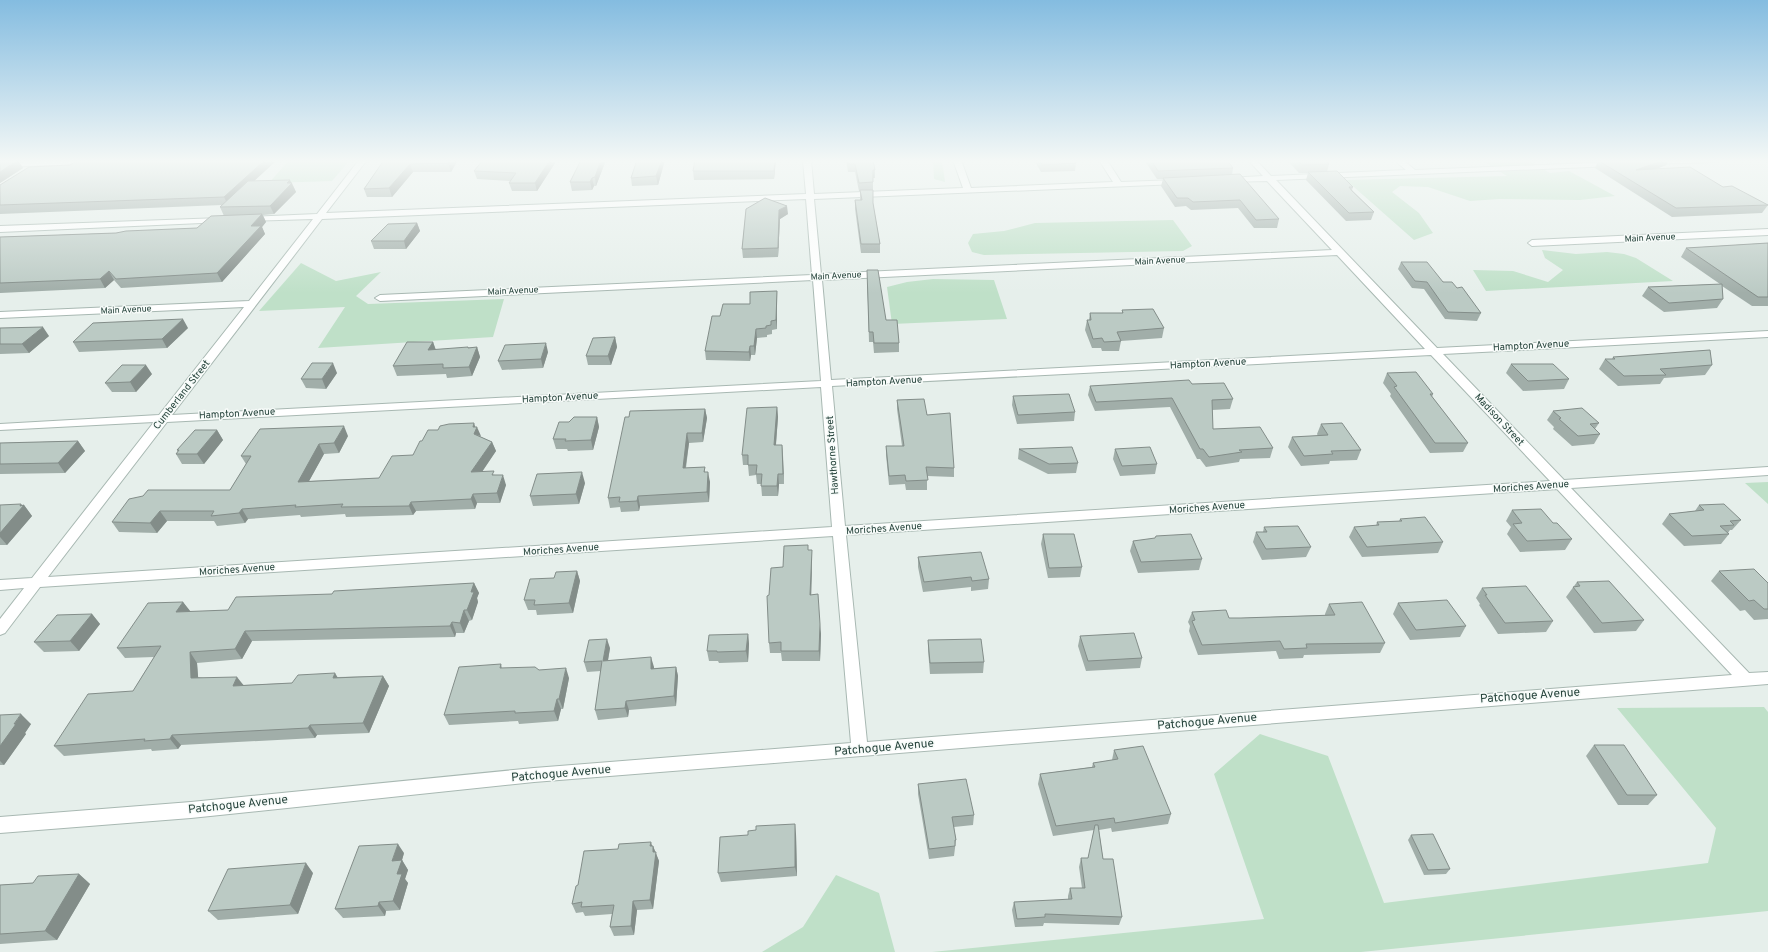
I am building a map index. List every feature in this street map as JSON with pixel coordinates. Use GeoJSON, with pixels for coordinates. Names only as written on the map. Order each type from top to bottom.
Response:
{"type":"FeatureCollection","features":[{"type":"Feature","properties":{"kind":"street","name":"Cumberland Street"},"geometry":{"type":"LineString","coordinates":[[0,629],[329,204]]}},
{"type":"Feature","properties":{"kind":"street"},"geometry":{"type":"LineString","coordinates":[[242,220],[604,204]]}},
{"type":"Feature","properties":{"kind":"street","name":"Hawthorne Street"},"geometry":{"type":"LineString","coordinates":[[812,204],[839,532],[860,750]]}},
{"type":"Feature","properties":{"kind":"street","name":"Madison Street"},"geometry":{"type":"LineString","coordinates":[[1295,204],[1745,680]]}},
{"type":"Feature","properties":{"kind":"street"},"geometry":{"type":"LineString","coordinates":[[0,229],[226,220]]}},
{"type":"Feature","properties":{"kind":"street","name":"Main Avenue"},"geometry":{"type":"LineString","coordinates":[[1532,243],[1768,232]]}},
{"type":"Feature","properties":{"kind":"street","name":"Main Avenue"},"geometry":{"type":"LineString","coordinates":[[380,298],[1341,252]]}},
{"type":"Feature","properties":{"kind":"street","name":"Main Avenue"},"geometry":{"type":"LineString","coordinates":[[0,315],[252,304]]}},
{"type":"Feature","properties":{"kind":"street","name":"Hampton Avenue"},"geometry":{"type":"LineString","coordinates":[[0,427],[827,385],[1768,334]]}},
{"type":"Feature","properties":{"kind":"street","name":"Moriches Avenue"},"geometry":{"type":"LineString","coordinates":[[0,585],[1768,471]]}},
{"type":"Feature","properties":{"kind":"street","name":"Patchogue Avenue"},"geometry":{"type":"LineString","coordinates":[[0,825],[192,810],[542,775],[1768,678]]}},
{"type":"Feature","properties":{"kind":"green space"},"geometry":{"type":"Polygon","coordinates":[[[1374,204],[1408,204],[1419,213],[1433,233],[1414,240],[1374,204]]]}},
{"type":"Feature","properties":{"kind":"green space"},"geometry":{"type":"Polygon","coordinates":[[[1173,220],[1192,246],[1183,251],[984,255],[972,252],[968,243],[973,234],[1004,231],[1035,223],[1173,220]]]}},
{"type":"Feature","properties":{"kind":"green space"},"geometry":{"type":"Polygon","coordinates":[[[1542,250],[1576,254],[1607,252],[1624,254],[1636,258],[1673,281],[1486,291],[1473,270],[1513,271],[1548,282],[1563,270],[1545,258],[1542,250]]]}},
{"type":"Feature","properties":{"kind":"green space"},"geometry":{"type":"Polygon","coordinates":[[[301,263],[336,281],[381,272],[356,296],[368,304],[504,299],[493,337],[318,348],[345,307],[259,311],[301,263]]]}},
{"type":"Feature","properties":{"kind":"green space"},"geometry":{"type":"Polygon","coordinates":[[[933,279],[994,280],[1007,319],[892,324],[887,287],[907,282],[933,279]]]}},
{"type":"Feature","properties":{"kind":"green space"},"geometry":{"type":"Polygon","coordinates":[[[1768,482],[1768,504],[1745,483],[1768,482]]]}},
{"type":"Feature","properties":{"kind":"green space"},"geometry":{"type":"Polygon","coordinates":[[[1764,707],[1768,712],[1768,911],[1361,952],[932,952],[1264,919],[1214,774],[1260,734],[1328,756],[1384,903],[1708,863],[1716,828],[1617,708],[1764,707]]]}},
{"type":"Feature","properties":{"kind":"green space"},"geometry":{"type":"Polygon","coordinates":[[[836,875],[879,893],[895,952],[762,952],[803,927],[836,875]]]}},
{"type":"Feature","properties":{"kind":"building"},"geometry":{"type":"Polygon","coordinates":[[[223,204],[272,204],[270,206],[220,207],[223,204]]]}},
{"type":"Feature","properties":{"kind":"building"},"geometry":{"type":"Polygon","coordinates":[[[754,204],[783,204],[787,206],[779,210],[778,248],[742,249],[746,209],[754,204]]]}},
{"type":"Feature","properties":{"kind":"building"},"geometry":{"type":"Polygon","coordinates":[[[856,204],[873,204],[880,244],[861,244],[856,204]]]}},
{"type":"Feature","properties":{"kind":"building"},"geometry":{"type":"Polygon","coordinates":[[[1244,204],[1266,204],[1279,219],[1256,220],[1244,204]]]}},
{"type":"Feature","properties":{"kind":"building"},"geometry":{"type":"Polygon","coordinates":[[[1340,204],[1366,204],[1374,212],[1349,213],[1340,204]]]}},
{"type":"Feature","properties":{"kind":"building"},"geometry":{"type":"Polygon","coordinates":[[[1670,204],[1768,205],[1676,208],[1670,204]]]}},
{"type":"Feature","properties":{"kind":"building"},"geometry":{"type":"Polygon","coordinates":[[[262,214],[251,226],[261,226],[217,273],[116,279],[109,271],[100,279],[0,283],[0,237],[116,233],[126,231],[197,228],[211,216],[262,214]]]}},
{"type":"Feature","properties":{"kind":"building"},"geometry":{"type":"Polygon","coordinates":[[[417,223],[404,241],[371,241],[388,224],[417,223]]]}},
{"type":"Feature","properties":{"kind":"building"},"geometry":{"type":"Polygon","coordinates":[[[1768,243],[1768,297],[1758,297],[1686,248],[1768,243]]]}},
{"type":"Feature","properties":{"kind":"building"},"geometry":{"type":"Polygon","coordinates":[[[1401,262],[1427,262],[1443,282],[1452,282],[1457,288],[1462,287],[1481,313],[1448,312],[1427,282],[1415,281],[1401,262]]]}},
{"type":"Feature","properties":{"kind":"building"},"geometry":{"type":"Polygon","coordinates":[[[867,270],[878,270],[886,320],[897,320],[899,343],[874,343],[873,332],[869,332],[867,270]]]}},
{"type":"Feature","properties":{"kind":"building"},"geometry":{"type":"Polygon","coordinates":[[[1722,284],[1723,299],[1669,303],[1648,287],[1722,284]]]}},
{"type":"Feature","properties":{"kind":"building"},"geometry":{"type":"Polygon","coordinates":[[[777,291],[776,320],[771,321],[771,325],[766,326],[766,328],[756,329],[754,346],[750,346],[749,352],[705,351],[712,316],[720,316],[723,304],[750,304],[750,292],[777,291]]]}},
{"type":"Feature","properties":{"kind":"building"},"geometry":{"type":"Polygon","coordinates":[[[1153,309],[1164,328],[1117,332],[1121,341],[1104,342],[1102,338],[1093,339],[1087,320],[1091,320],[1090,313],[1123,313],[1122,310],[1153,309]]]}},
{"type":"Feature","properties":{"kind":"building"},"geometry":{"type":"Polygon","coordinates":[[[183,319],[162,339],[73,342],[93,323],[183,319]]]}},
{"type":"Feature","properties":{"kind":"building"},"geometry":{"type":"Polygon","coordinates":[[[43,327],[22,344],[0,344],[0,328],[43,327]]]}},
{"type":"Feature","properties":{"kind":"building"},"geometry":{"type":"Polygon","coordinates":[[[615,337],[608,356],[586,356],[593,338],[615,337]]]}},
{"type":"Feature","properties":{"kind":"building"},"geometry":{"type":"Polygon","coordinates":[[[407,342],[433,342],[428,350],[477,347],[469,367],[443,368],[443,364],[393,366],[407,342]]]}},
{"type":"Feature","properties":{"kind":"building"},"geometry":{"type":"Polygon","coordinates":[[[546,343],[541,359],[498,361],[505,345],[546,343]]]}},
{"type":"Feature","properties":{"kind":"building"},"geometry":{"type":"Polygon","coordinates":[[[1710,350],[1712,365],[1660,369],[1666,375],[1624,376],[1605,359],[1615,359],[1613,357],[1710,350]]]}},
{"type":"Feature","properties":{"kind":"building"},"geometry":{"type":"Polygon","coordinates":[[[312,363],[333,363],[322,379],[301,379],[312,363]]]}},
{"type":"Feature","properties":{"kind":"building"},"geometry":{"type":"Polygon","coordinates":[[[1511,364],[1553,364],[1569,379],[1528,381],[1511,364]]]}},
{"type":"Feature","properties":{"kind":"building"},"geometry":{"type":"Polygon","coordinates":[[[122,365],[146,365],[130,382],[105,383],[122,365]]]}},
{"type":"Feature","properties":{"kind":"building"},"geometry":{"type":"Polygon","coordinates":[[[1416,372],[1433,394],[1430,394],[1468,443],[1435,443],[1394,387],[1397,386],[1387,373],[1416,372]]]}},
{"type":"Feature","properties":{"kind":"building"},"geometry":{"type":"Polygon","coordinates":[[[1189,380],[1192,384],[1224,383],[1233,399],[1212,400],[1213,429],[1260,427],[1273,448],[1239,450],[1242,452],[1209,457],[1203,449],[1200,449],[1172,398],[1096,402],[1090,386],[1189,380]]]}},
{"type":"Feature","properties":{"kind":"building"},"geometry":{"type":"Polygon","coordinates":[[[1069,394],[1075,412],[1018,415],[1013,396],[1069,394]]]}},
{"type":"Feature","properties":{"kind":"building"},"geometry":{"type":"Polygon","coordinates":[[[924,399],[927,415],[950,413],[954,468],[926,467],[928,480],[906,481],[905,475],[889,476],[886,446],[904,446],[897,400],[924,399]]]}},
{"type":"Feature","properties":{"kind":"building"},"geometry":{"type":"Polygon","coordinates":[[[777,407],[774,445],[782,445],[783,474],[778,474],[777,486],[761,486],[762,474],[756,474],[757,465],[748,465],[748,455],[742,455],[747,408],[777,407]]]}},
{"type":"Feature","properties":{"kind":"building"},"geometry":{"type":"Polygon","coordinates":[[[1582,408],[1599,423],[1590,424],[1600,434],[1578,436],[1559,419],[1561,418],[1553,411],[1582,408]]]}},
{"type":"Feature","properties":{"kind":"building"},"geometry":{"type":"Polygon","coordinates":[[[705,409],[702,433],[687,433],[683,468],[705,467],[704,472],[708,472],[707,492],[638,496],[637,501],[619,502],[620,497],[608,498],[625,417],[629,417],[630,411],[705,409]]]}},
{"type":"Feature","properties":{"kind":"building"},"geometry":{"type":"Polygon","coordinates":[[[574,417],[597,417],[591,440],[565,441],[566,439],[553,439],[559,422],[569,422],[574,417]]]}},
{"type":"Feature","properties":{"kind":"building"},"geometry":{"type":"Polygon","coordinates":[[[474,423],[473,427],[477,427],[474,434],[492,442],[471,472],[494,471],[492,475],[503,475],[497,493],[473,494],[471,499],[411,502],[409,506],[341,507],[343,504],[295,507],[296,505],[242,509],[239,513],[211,516],[214,511],[160,511],[150,523],[112,522],[129,499],[143,496],[148,490],[230,490],[251,456],[241,456],[260,429],[344,426],[334,443],[319,444],[298,482],[379,478],[392,456],[413,455],[420,441],[422,441],[428,430],[438,430],[440,426],[449,424],[474,423]]]}},
{"type":"Feature","properties":{"kind":"building"},"geometry":{"type":"Polygon","coordinates":[[[1342,423],[1361,450],[1331,451],[1333,454],[1304,456],[1292,437],[1328,435],[1321,424],[1342,423]]]}},
{"type":"Feature","properties":{"kind":"building"},"geometry":{"type":"Polygon","coordinates":[[[195,430],[217,430],[197,454],[176,454],[179,450],[177,450],[195,430]]]}},
{"type":"Feature","properties":{"kind":"building"},"geometry":{"type":"Polygon","coordinates":[[[78,441],[58,463],[0,464],[0,443],[78,441]]]}},
{"type":"Feature","properties":{"kind":"building"},"geometry":{"type":"Polygon","coordinates":[[[1072,447],[1078,463],[1049,464],[1019,449],[1072,447]]]}},
{"type":"Feature","properties":{"kind":"building"},"geometry":{"type":"Polygon","coordinates":[[[1150,447],[1157,464],[1122,466],[1115,449],[1150,447]]]}},
{"type":"Feature","properties":{"kind":"building"},"geometry":{"type":"Polygon","coordinates":[[[582,472],[576,494],[530,496],[537,474],[582,472]]]}},
{"type":"Feature","properties":{"kind":"building"},"geometry":{"type":"Polygon","coordinates":[[[21,504],[20,506],[24,505],[0,533],[0,505],[21,504]]]}},
{"type":"Feature","properties":{"kind":"building"},"geometry":{"type":"Polygon","coordinates":[[[1724,504],[1741,520],[1730,521],[1734,525],[1720,526],[1729,534],[1692,536],[1669,514],[1704,510],[1699,505],[1724,504]]]}},
{"type":"Feature","properties":{"kind":"building"},"geometry":{"type":"Polygon","coordinates":[[[1541,509],[1553,523],[1557,523],[1572,539],[1527,541],[1513,524],[1522,523],[1512,510],[1541,509]]]}},
{"type":"Feature","properties":{"kind":"building"},"geometry":{"type":"Polygon","coordinates":[[[1425,517],[1443,542],[1367,547],[1354,527],[1379,525],[1377,522],[1402,521],[1400,519],[1425,517]]]}},
{"type":"Feature","properties":{"kind":"building"},"geometry":{"type":"Polygon","coordinates":[[[1298,526],[1311,547],[1266,549],[1256,532],[1267,532],[1264,527],[1298,526]]]}},
{"type":"Feature","properties":{"kind":"building"},"geometry":{"type":"Polygon","coordinates":[[[1043,534],[1074,534],[1082,567],[1049,568],[1043,534]]]}},
{"type":"Feature","properties":{"kind":"building"},"geometry":{"type":"Polygon","coordinates":[[[1191,534],[1202,559],[1141,562],[1133,541],[1155,538],[1156,536],[1191,534]]]}},
{"type":"Feature","properties":{"kind":"building"},"geometry":{"type":"Polygon","coordinates":[[[808,545],[808,550],[812,550],[810,595],[818,594],[820,624],[819,651],[781,651],[781,642],[769,643],[767,596],[769,595],[771,568],[783,567],[784,546],[808,545]]]}},
{"type":"Feature","properties":{"kind":"building"},"geometry":{"type":"Polygon","coordinates":[[[981,552],[989,579],[972,581],[971,577],[924,582],[918,557],[981,552]]]}},
{"type":"Feature","properties":{"kind":"building"},"geometry":{"type":"Polygon","coordinates":[[[1754,569],[1768,583],[1768,609],[1764,609],[1754,600],[1749,601],[1719,571],[1754,569]]]}},
{"type":"Feature","properties":{"kind":"building"},"geometry":{"type":"Polygon","coordinates":[[[577,571],[569,603],[534,605],[535,600],[524,600],[530,579],[554,578],[556,572],[577,571]]]}},
{"type":"Feature","properties":{"kind":"building"},"geometry":{"type":"Polygon","coordinates":[[[1609,581],[1644,620],[1602,623],[1573,587],[1580,586],[1577,582],[1609,581]]]}},
{"type":"Feature","properties":{"kind":"building"},"geometry":{"type":"Polygon","coordinates":[[[474,583],[471,592],[474,592],[467,610],[464,610],[460,623],[452,622],[450,626],[245,631],[235,649],[190,652],[191,678],[237,677],[233,686],[292,683],[298,675],[335,673],[333,678],[383,676],[363,723],[310,725],[308,728],[172,735],[170,739],[144,741],[145,739],[54,746],[88,694],[133,691],[161,646],[117,648],[148,603],[183,602],[176,612],[228,610],[236,597],[332,594],[334,591],[474,583]]]}},
{"type":"Feature","properties":{"kind":"building"},"geometry":{"type":"Polygon","coordinates":[[[1526,586],[1553,621],[1505,623],[1485,595],[1487,595],[1482,588],[1526,586]]]}},
{"type":"Feature","properties":{"kind":"building"},"geometry":{"type":"Polygon","coordinates":[[[1447,600],[1466,626],[1416,630],[1398,603],[1447,600]]]}},
{"type":"Feature","properties":{"kind":"building"},"geometry":{"type":"Polygon","coordinates":[[[1362,602],[1385,643],[1306,644],[1307,648],[1284,649],[1280,641],[1202,645],[1192,621],[1195,620],[1192,612],[1226,610],[1229,618],[1335,615],[1329,604],[1362,602]]]}},
{"type":"Feature","properties":{"kind":"building"},"geometry":{"type":"Polygon","coordinates":[[[92,614],[70,641],[34,642],[57,615],[92,614]]]}},
{"type":"Feature","properties":{"kind":"building"},"geometry":{"type":"Polygon","coordinates":[[[1134,633],[1142,658],[1088,661],[1080,636],[1134,633]]]}},
{"type":"Feature","properties":{"kind":"building"},"geometry":{"type":"Polygon","coordinates":[[[748,634],[746,651],[707,651],[709,635],[748,634]]]}},
{"type":"Feature","properties":{"kind":"building"},"geometry":{"type":"Polygon","coordinates":[[[607,639],[603,661],[651,657],[651,669],[676,667],[674,696],[626,701],[625,708],[595,710],[602,661],[584,662],[589,640],[607,639]]]}},
{"type":"Feature","properties":{"kind":"building"},"geometry":{"type":"Polygon","coordinates":[[[981,639],[984,662],[930,663],[928,640],[981,639]]]}},
{"type":"Feature","properties":{"kind":"building"},"geometry":{"type":"Polygon","coordinates":[[[501,664],[500,668],[535,667],[539,670],[566,668],[559,699],[557,699],[554,711],[515,713],[515,711],[444,715],[459,667],[501,664]]]}},
{"type":"Feature","properties":{"kind":"building"},"geometry":{"type":"Polygon","coordinates":[[[21,714],[14,724],[16,724],[0,746],[0,715],[21,714]]]}},
{"type":"Feature","properties":{"kind":"building"},"geometry":{"type":"Polygon","coordinates":[[[1594,745],[1624,745],[1657,795],[1627,795],[1594,745]]]}},
{"type":"Feature","properties":{"kind":"building"},"geometry":{"type":"Polygon","coordinates":[[[1143,746],[1171,814],[1115,823],[1114,818],[1056,826],[1040,774],[1095,767],[1093,763],[1118,759],[1114,750],[1143,746]]]}},
{"type":"Feature","properties":{"kind":"building"},"geometry":{"type":"Polygon","coordinates":[[[966,779],[974,815],[952,817],[956,840],[955,846],[929,849],[918,784],[966,779]]]}},
{"type":"Feature","properties":{"kind":"building"},"geometry":{"type":"Polygon","coordinates":[[[795,824],[795,867],[718,873],[720,837],[748,835],[748,831],[756,830],[756,826],[795,824]]]}},
{"type":"Feature","properties":{"kind":"building"},"geometry":{"type":"Polygon","coordinates":[[[1095,825],[1098,825],[1103,859],[1113,859],[1122,917],[1045,914],[1045,917],[1017,919],[1014,902],[1072,899],[1070,888],[1085,888],[1081,858],[1088,858],[1095,825]]]}},
{"type":"Feature","properties":{"kind":"building"},"geometry":{"type":"Polygon","coordinates":[[[1433,834],[1450,869],[1428,870],[1411,835],[1433,834]]]}},
{"type":"Feature","properties":{"kind":"building"},"geometry":{"type":"Polygon","coordinates":[[[651,842],[650,846],[653,846],[653,852],[656,852],[650,900],[633,901],[631,926],[610,927],[614,905],[581,907],[582,902],[572,904],[576,886],[578,885],[584,851],[618,849],[619,844],[651,842]]]}},
{"type":"Feature","properties":{"kind":"building"},"geometry":{"type":"Polygon","coordinates":[[[398,844],[392,861],[402,860],[397,874],[402,874],[393,901],[379,902],[378,906],[335,909],[359,846],[398,844]]]}},
{"type":"Feature","properties":{"kind":"building"},"geometry":{"type":"Polygon","coordinates":[[[306,863],[290,905],[208,911],[228,869],[306,863]]]}},
{"type":"Feature","properties":{"kind":"building"},"geometry":{"type":"Polygon","coordinates":[[[79,874],[45,931],[0,934],[0,885],[33,883],[38,876],[79,874]]]}}]}
